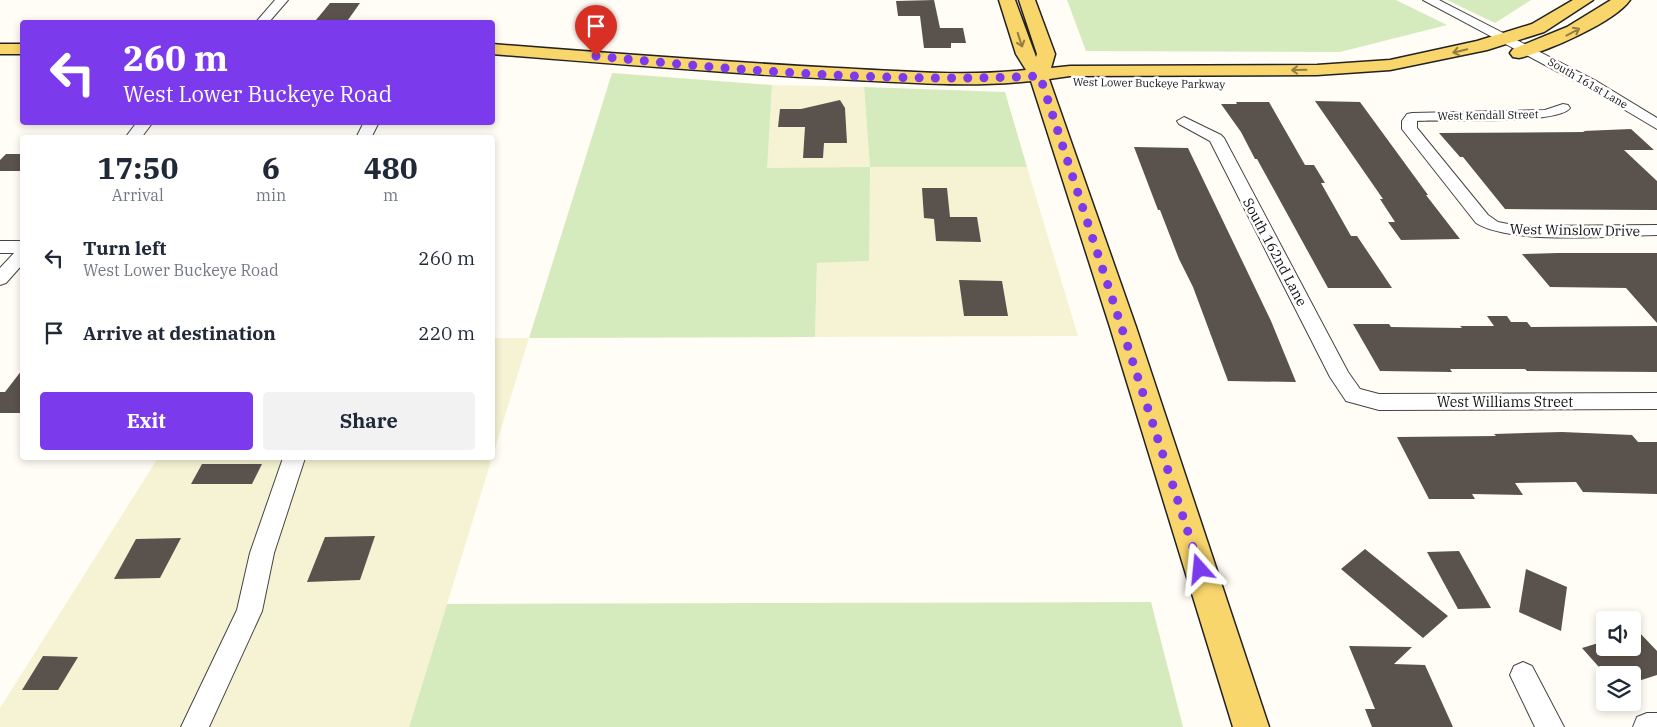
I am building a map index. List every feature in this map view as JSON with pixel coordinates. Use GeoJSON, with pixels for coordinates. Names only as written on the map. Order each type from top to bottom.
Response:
{"type":"FeatureCollection","features":[{"type":"Feature","properties":{"kind":"main road"},"geometry":{"type":"LineString","coordinates":[[1007,0],[1025,54],[1040,76],[1123,327],[1251,727]]}},
{"type":"Feature","properties":{"kind":"main road"},"geometry":{"type":"LineString","coordinates":[[1027,0],[1046,54],[1040,76]]}},
{"type":"Feature","properties":{"kind":"main road","name":"West Lower Buckeye Parkway"},"geometry":{"type":"LineString","coordinates":[[1040,76],[1078,84],[1329,83],[1416,75],[1500,59],[1518,44],[1585,0]]}},
{"type":"Feature","properties":{"kind":"main road","name":"West Lower Buckeye Parkway"},"geometry":{"type":"LineString","coordinates":[[1040,76],[1070,72],[1298,70],[1380,65],[1562,38],[1590,23],[1622,0]]}},
{"type":"Feature","properties":{"kind":"main road"},"geometry":{"type":"LineString","coordinates":[[495,49],[810,74],[959,78],[1040,76]]}},
{"type":"Feature","properties":{"kind":"street"},"geometry":{"type":"LineString","coordinates":[[264,20],[282,0]]}},
{"type":"Feature","properties":{"kind":"street","name":"South 161st Lane"},"geometry":{"type":"LineString","coordinates":[[1429,0],[1518,44],[1593,85],[1657,124]]}},
{"type":"Feature","properties":{"kind":"street","name":"West Kendall Street"},"geometry":{"type":"LineString","coordinates":[[1493,226],[1482,219],[1410,128],[1409,121],[1412,117],[1547,114],[1563,108]]}},
{"type":"Feature","properties":{"kind":"street","name":"South 162nd Lane"},"geometry":{"type":"LineString","coordinates":[[1184,121],[1216,138],[1340,377],[1353,396]]}},
{"type":"Feature","properties":{"kind":"street"},"geometry":{"type":"LineString","coordinates":[[135,135],[143,125]]}},
{"type":"Feature","properties":{"kind":"street","name":"West Winslow Drive"},"geometry":{"type":"LineString","coordinates":[[1493,226],[1518,231],[1657,230]]}},
{"type":"Feature","properties":{"kind":"street"},"geometry":{"type":"LineString","coordinates":[[0,247],[15,256],[0,279]]}},
{"type":"Feature","properties":{"kind":"street","name":"West Williams Street"},"geometry":{"type":"LineString","coordinates":[[1353,396],[1379,402],[1657,401]]}},
{"type":"Feature","properties":{"kind":"street"},"geometry":{"type":"LineString","coordinates":[[195,727],[250,611],[252,594],[268,534],[293,460]]}},
{"type":"Feature","properties":{"kind":"street"},"geometry":{"type":"LineString","coordinates":[[1523,674],[1550,727]]}},
{"type":"Feature","properties":{"kind":"street"},"geometry":{"type":"LineString","coordinates":[[1646,727],[1657,727]]}},
{"type":"Feature","properties":{"kind":"shaded area"},"geometry":{"type":"Polygon","coordinates":[[[772,85],[864,87],[870,167],[1027,167],[1078,336],[815,337],[817,263],[869,261],[766,168],[772,85]]]}},
{"type":"Feature","properties":{"kind":"shaded area"},"geometry":{"type":"Polygon","coordinates":[[[495,338],[529,338],[495,448],[495,338]]]}},
{"type":"Feature","properties":{"kind":"shaded area"},"geometry":{"type":"Polygon","coordinates":[[[157,460],[491,460],[409,727],[0,727],[0,708],[157,460]]]}},
{"type":"Feature","properties":{"kind":"green space"},"geometry":{"type":"Polygon","coordinates":[[[1067,0],[1396,0],[1447,25],[1340,52],[1086,51],[1067,0]]]}},
{"type":"Feature","properties":{"kind":"green space"},"geometry":{"type":"Polygon","coordinates":[[[1447,0],[1531,0],[1495,23],[1447,0]]]}},
{"type":"Feature","properties":{"kind":"green space"},"geometry":{"type":"Polygon","coordinates":[[[612,73],[772,85],[767,168],[870,167],[869,261],[817,263],[815,337],[529,338],[612,73]]]}},
{"type":"Feature","properties":{"kind":"green space"},"geometry":{"type":"Polygon","coordinates":[[[864,87],[1005,92],[1027,167],[870,167],[864,87]]]}},
{"type":"Feature","properties":{"kind":"green space"},"geometry":{"type":"Polygon","coordinates":[[[1151,602],[1183,727],[409,727],[447,604],[1151,602]]]}},
{"type":"Feature","properties":{"kind":"building"},"geometry":{"type":"Polygon","coordinates":[[[934,0],[940,28],[963,28],[966,43],[951,43],[951,48],[924,48],[920,16],[898,16],[896,1],[934,0]]]}},
{"type":"Feature","properties":{"kind":"building"},"geometry":{"type":"Polygon","coordinates":[[[330,3],[360,3],[348,20],[316,20],[330,3]]]}},
{"type":"Feature","properties":{"kind":"building"},"geometry":{"type":"Polygon","coordinates":[[[840,100],[845,108],[847,143],[824,143],[823,158],[803,158],[805,127],[778,127],[780,109],[801,109],[840,100]]]}},
{"type":"Feature","properties":{"kind":"building"},"geometry":{"type":"Polygon","coordinates":[[[1315,101],[1360,102],[1428,195],[1426,195],[1460,239],[1401,240],[1388,222],[1395,222],[1380,199],[1383,199],[1315,101]]]}},
{"type":"Feature","properties":{"kind":"building"},"geometry":{"type":"Polygon","coordinates":[[[1236,102],[1269,102],[1305,165],[1314,165],[1325,183],[1321,183],[1351,236],[1357,236],[1392,288],[1328,288],[1257,159],[1255,159],[1241,132],[1221,104],[1237,104],[1236,102]]]}},
{"type":"Feature","properties":{"kind":"building"},"geometry":{"type":"Polygon","coordinates":[[[1631,129],[1654,150],[1624,150],[1657,181],[1657,210],[1505,209],[1463,157],[1460,157],[1439,133],[1585,132],[1583,131],[1631,129]]]}},
{"type":"Feature","properties":{"kind":"building"},"geometry":{"type":"Polygon","coordinates":[[[1134,147],[1188,148],[1271,321],[1296,382],[1228,381],[1193,287],[1179,259],[1160,210],[1158,210],[1134,147]]]}},
{"type":"Feature","properties":{"kind":"building"},"geometry":{"type":"Polygon","coordinates":[[[6,154],[20,154],[20,171],[0,171],[0,160],[6,154]]]}},
{"type":"Feature","properties":{"kind":"building"},"geometry":{"type":"Polygon","coordinates":[[[922,188],[947,188],[950,217],[977,217],[981,242],[936,241],[934,219],[924,218],[922,188]]]}},
{"type":"Feature","properties":{"kind":"building"},"geometry":{"type":"Polygon","coordinates":[[[1657,253],[1657,323],[1626,288],[1550,287],[1522,254],[1657,253]]]}},
{"type":"Feature","properties":{"kind":"building"},"geometry":{"type":"Polygon","coordinates":[[[959,280],[1002,281],[1008,316],[964,316],[959,280]]]}},
{"type":"Feature","properties":{"kind":"building"},"geometry":{"type":"Polygon","coordinates":[[[1487,316],[1507,316],[1511,322],[1527,322],[1531,327],[1657,326],[1657,372],[1527,371],[1525,369],[1450,369],[1452,372],[1380,371],[1353,324],[1389,324],[1391,327],[1462,328],[1460,326],[1494,326],[1487,316]]]}},
{"type":"Feature","properties":{"kind":"building"},"geometry":{"type":"Polygon","coordinates":[[[20,373],[20,413],[0,413],[0,392],[5,392],[20,373]]]}},
{"type":"Feature","properties":{"kind":"building"},"geometry":{"type":"Polygon","coordinates":[[[1562,432],[1632,435],[1638,442],[1657,442],[1657,494],[1583,492],[1576,482],[1515,483],[1523,495],[1472,494],[1475,499],[1429,499],[1397,437],[1496,436],[1494,434],[1562,432]]]}},
{"type":"Feature","properties":{"kind":"building"},"geometry":{"type":"Polygon","coordinates":[[[202,464],[262,464],[252,484],[191,484],[202,464]]]}},
{"type":"Feature","properties":{"kind":"building"},"geometry":{"type":"Polygon","coordinates":[[[375,536],[360,580],[307,582],[325,537],[375,536]]]}},
{"type":"Feature","properties":{"kind":"building"},"geometry":{"type":"Polygon","coordinates":[[[181,538],[160,578],[114,579],[136,539],[181,538]]]}},
{"type":"Feature","properties":{"kind":"building"},"geometry":{"type":"Polygon","coordinates":[[[1365,549],[1448,616],[1423,638],[1341,569],[1365,549]]]}},
{"type":"Feature","properties":{"kind":"building"},"geometry":{"type":"Polygon","coordinates":[[[1459,551],[1491,608],[1458,609],[1427,552],[1459,551]]]}},
{"type":"Feature","properties":{"kind":"building"},"geometry":{"type":"Polygon","coordinates":[[[1526,569],[1567,587],[1561,631],[1519,612],[1526,569]]]}},
{"type":"Feature","properties":{"kind":"building"},"geometry":{"type":"Polygon","coordinates":[[[1641,634],[1657,651],[1657,675],[1641,680],[1641,666],[1598,666],[1582,648],[1596,644],[1596,656],[1641,656],[1641,634]]]}},
{"type":"Feature","properties":{"kind":"building"},"geometry":{"type":"Polygon","coordinates":[[[1349,646],[1412,647],[1394,664],[1425,665],[1453,727],[1372,727],[1365,709],[1375,709],[1349,646]]]}},
{"type":"Feature","properties":{"kind":"building"},"geometry":{"type":"Polygon","coordinates":[[[43,656],[78,657],[58,690],[22,690],[43,656]]]}},
{"type":"Feature","properties":{"kind":"route"},"geometry":{"type":"LineString","coordinates":[[596,56],[748,70],[844,75],[959,78],[1040,76],[1200,569]]}}]}
